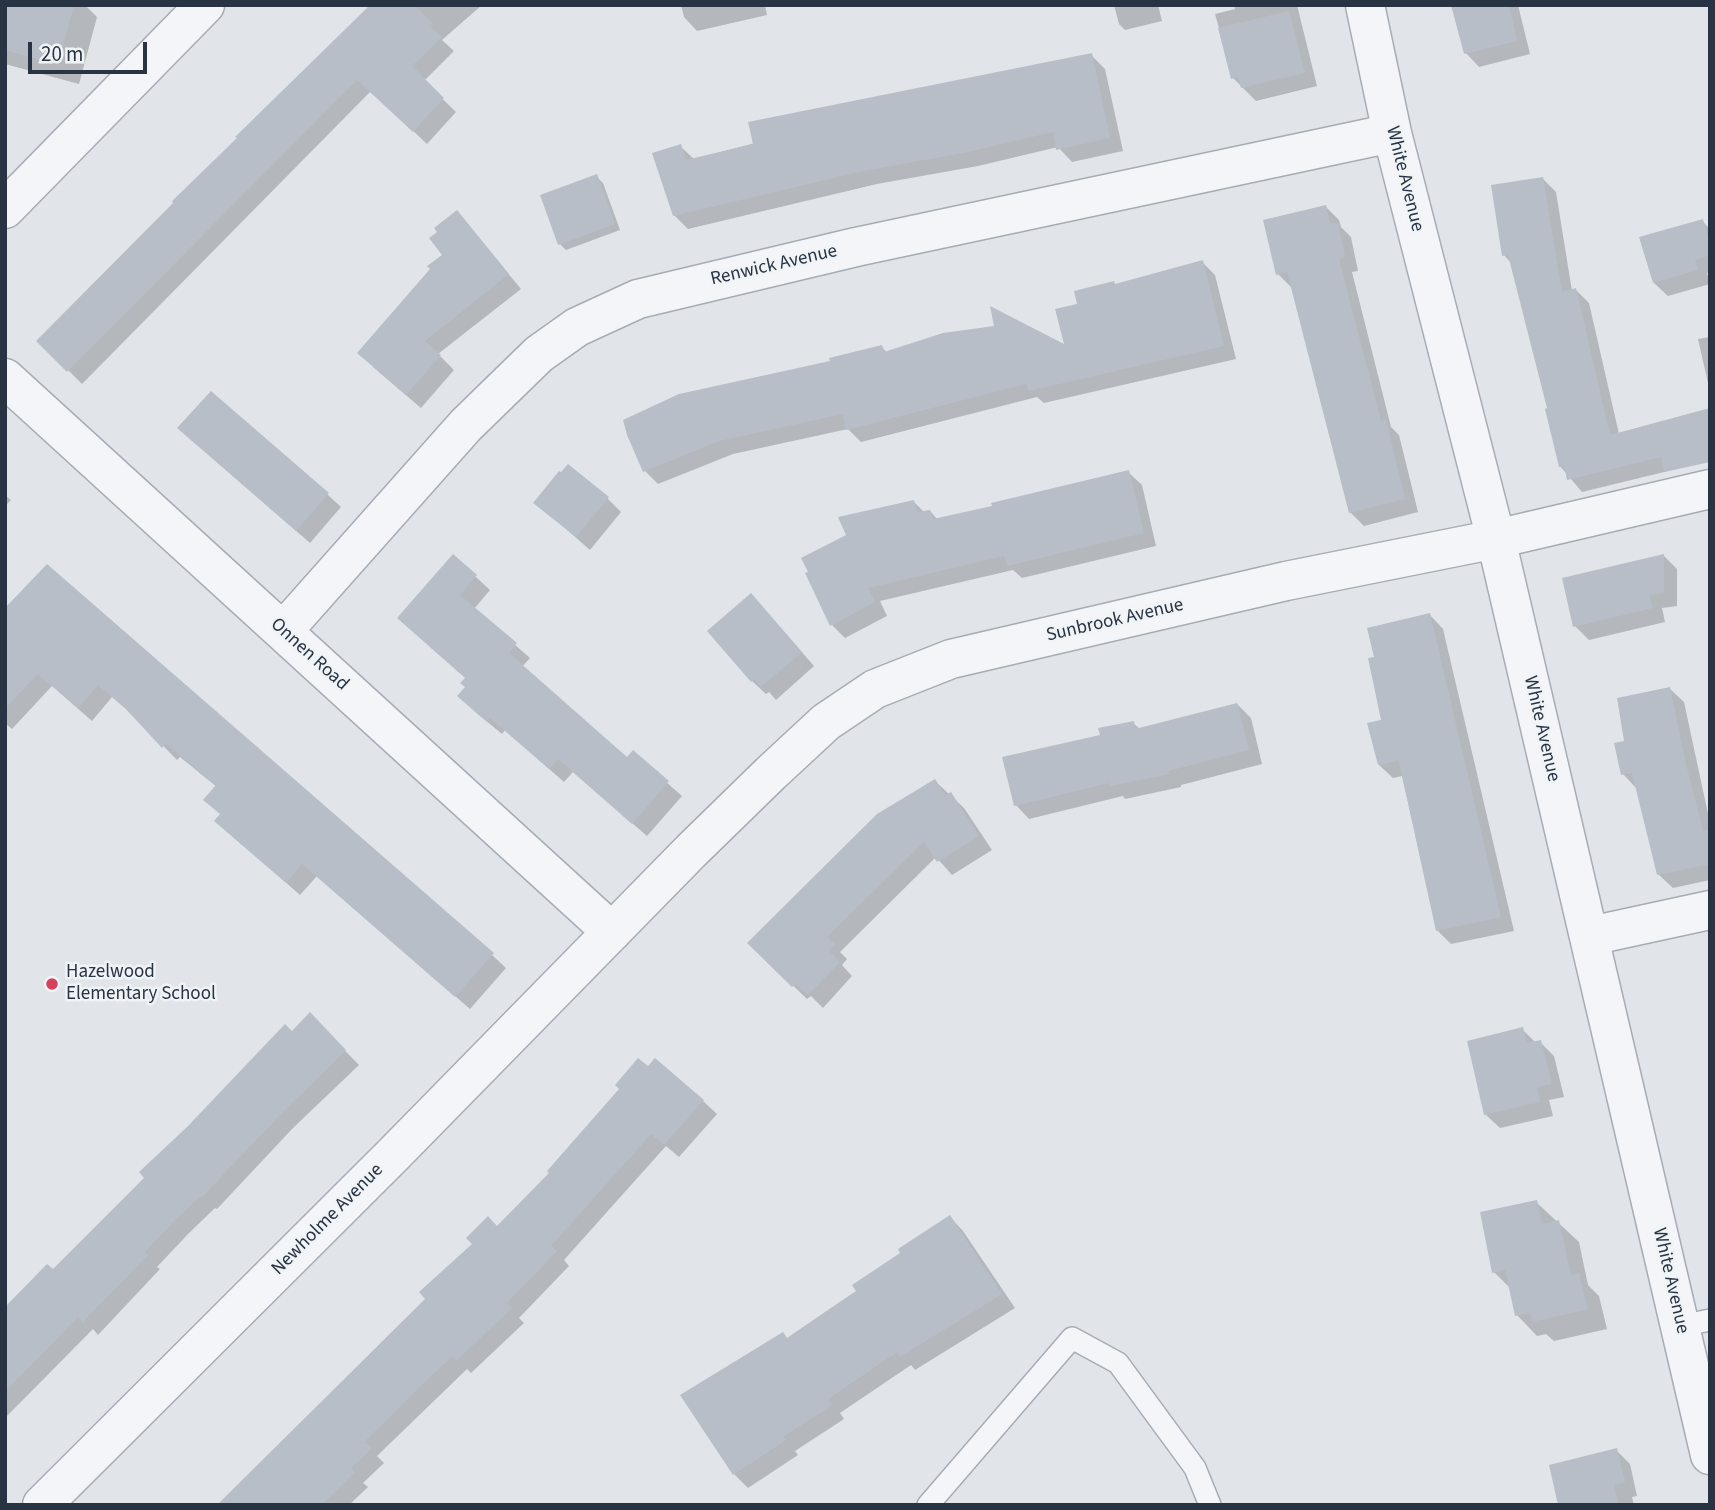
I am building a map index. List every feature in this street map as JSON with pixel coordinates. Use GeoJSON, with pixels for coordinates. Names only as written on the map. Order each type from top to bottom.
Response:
{"type":"FeatureCollection","features":[{"type":"Feature","properties":{"kind":"street"},"geometry":{"type":"LineString","coordinates":[[5,209],[205,5]]}},
{"type":"Feature","properties":{"kind":"street","name":"White Avenue"},"geometry":{"type":"LineString","coordinates":[[1365,5],[1392,133],[1496,539],[1590,936],[1695,1323],[1710,1455]]}},
{"type":"Feature","properties":{"kind":"street","name":"Renwick Avenue"},"geometry":{"type":"LineString","coordinates":[[283,631],[466,425],[538,354],[577,327],[638,299],[856,247],[1392,133]]}},
{"type":"Feature","properties":{"kind":"street","name":"Onnen Road"},"geometry":{"type":"LineString","coordinates":[[5,378],[612,932]]}},
{"type":"Feature","properties":{"kind":"street","name":"Sunbrook Avenue"},"geometry":{"type":"LineString","coordinates":[[612,932],[771,773],[826,722],[875,688],[951,659],[1286,581],[1496,539],[1710,489]]}},
{"type":"Feature","properties":{"kind":"street"},"geometry":{"type":"LineString","coordinates":[[1590,936],[1710,910]]}},
{"type":"Feature","properties":{"kind":"street","name":"Newholme Avenue"},"geometry":{"type":"LineString","coordinates":[[42,1505],[612,932]]}},
{"type":"Feature","properties":{"kind":"lane"},"geometry":{"type":"LineString","coordinates":[[928,1505],[1072,1338],[1118,1363],[1195,1468],[1210,1505]]}},
{"type":"Feature","properties":{"kind":"building"},"geometry":{"type":"Polygon","coordinates":[[[5,5],[74,5],[58,65],[5,50],[5,5]]]}},
{"type":"Feature","properties":{"kind":"building"},"geometry":{"type":"Polygon","coordinates":[[[370,5],[415,5],[433,24],[430,26],[442,37],[412,66],[444,98],[413,132],[357,80],[67,372],[36,341],[237,138],[235,137],[370,5]]]}},
{"type":"Feature","properties":{"kind":"building"},"geometry":{"type":"Polygon","coordinates":[[[1451,5],[1509,5],[1517,41],[1464,54],[1451,5]]]}},
{"type":"Feature","properties":{"kind":"building"},"geometry":{"type":"Polygon","coordinates":[[[1289,11],[1305,73],[1241,88],[1238,77],[1231,79],[1218,28],[1289,11]]]}},
{"type":"Feature","properties":{"kind":"building"},"geometry":{"type":"Polygon","coordinates":[[[1092,53],[1110,138],[1056,150],[1053,132],[963,153],[863,171],[673,216],[652,153],[681,144],[686,160],[753,144],[748,122],[1092,53]]]}},
{"type":"Feature","properties":{"kind":"building"},"geometry":{"type":"Polygon","coordinates":[[[597,174],[615,224],[558,245],[540,195],[597,174]]]}},
{"type":"Feature","properties":{"kind":"building"},"geometry":{"type":"Polygon","coordinates":[[[1543,177],[1562,292],[1576,288],[1610,435],[1710,408],[1710,462],[1664,472],[1661,457],[1567,480],[1564,466],[1559,467],[1545,409],[1547,408],[1508,255],[1502,256],[1491,185],[1543,177]]]}},
{"type":"Feature","properties":{"kind":"building"},"geometry":{"type":"Polygon","coordinates":[[[1326,205],[1330,224],[1338,222],[1345,257],[1339,259],[1381,421],[1386,419],[1405,499],[1349,513],[1287,272],[1276,275],[1263,220],[1326,205]]]}},
{"type":"Feature","properties":{"kind":"building"},"geometry":{"type":"Polygon","coordinates":[[[457,210],[509,274],[425,341],[441,355],[406,395],[357,353],[430,269],[427,266],[442,255],[429,238],[437,232],[434,228],[457,210]]]}},
{"type":"Feature","properties":{"kind":"building"},"geometry":{"type":"Polygon","coordinates":[[[1703,219],[1710,255],[1695,260],[1698,270],[1653,283],[1639,237],[1703,219]]]}},
{"type":"Feature","properties":{"kind":"building"},"geometry":{"type":"Polygon","coordinates":[[[1203,260],[1224,346],[1029,391],[1026,384],[846,430],[843,414],[719,441],[643,472],[627,435],[623,420],[679,394],[830,361],[829,358],[882,345],[884,352],[943,333],[994,326],[990,306],[1064,344],[1055,309],[1077,304],[1074,291],[1114,281],[1115,284],[1203,260]]]}},
{"type":"Feature","properties":{"kind":"building"},"geometry":{"type":"Polygon","coordinates":[[[211,391],[329,493],[296,531],[177,428],[211,391]]]}},
{"type":"Feature","properties":{"kind":"building"},"geometry":{"type":"Polygon","coordinates":[[[568,464],[609,497],[576,537],[533,503],[568,464]]]}},
{"type":"Feature","properties":{"kind":"building"},"geometry":{"type":"Polygon","coordinates":[[[1129,470],[1144,533],[1007,566],[1004,556],[868,588],[875,602],[830,626],[805,573],[808,572],[801,558],[846,535],[838,517],[914,500],[917,512],[930,510],[933,519],[1129,470]]]}},
{"type":"Feature","properties":{"kind":"building"},"geometry":{"type":"Polygon","coordinates":[[[453,554],[477,575],[460,595],[517,643],[509,653],[627,757],[633,750],[669,781],[632,824],[558,759],[549,769],[490,718],[487,722],[457,696],[465,687],[460,683],[465,678],[397,618],[453,554]]]}},
{"type":"Feature","properties":{"kind":"building"},"geometry":{"type":"Polygon","coordinates":[[[1664,554],[1664,593],[1649,595],[1653,608],[1573,627],[1562,578],[1664,554]]]}},
{"type":"Feature","properties":{"kind":"building"},"geometry":{"type":"Polygon","coordinates":[[[47,564],[494,953],[455,997],[302,864],[286,883],[214,821],[220,814],[203,800],[216,785],[166,744],[162,748],[124,707],[98,685],[78,708],[38,674],[5,708],[5,608],[47,564]]]}},
{"type":"Feature","properties":{"kind":"building"},"geometry":{"type":"Polygon","coordinates":[[[751,593],[802,652],[761,687],[754,679],[751,682],[707,631],[751,593]]]}},
{"type":"Feature","properties":{"kind":"building"},"geometry":{"type":"Polygon","coordinates":[[[1430,613],[1501,917],[1436,931],[1399,762],[1378,765],[1367,723],[1381,720],[1368,658],[1374,657],[1367,628],[1430,613]]]}},
{"type":"Feature","properties":{"kind":"building"},"geometry":{"type":"Polygon","coordinates":[[[1670,687],[1703,831],[1710,829],[1710,864],[1657,875],[1632,773],[1621,775],[1614,743],[1624,741],[1617,698],[1670,687]]]}},
{"type":"Feature","properties":{"kind":"building"},"geometry":{"type":"Polygon","coordinates":[[[1237,703],[1249,750],[1168,771],[1169,774],[1110,786],[1109,783],[1014,806],[1002,757],[1100,735],[1098,728],[1134,721],[1135,729],[1237,703]]]}},
{"type":"Feature","properties":{"kind":"building"},"geometry":{"type":"Polygon","coordinates":[[[935,779],[945,795],[951,792],[979,836],[937,862],[924,842],[827,937],[835,944],[829,951],[840,962],[808,995],[796,984],[792,987],[747,943],[877,814],[935,779]]]}},
{"type":"Feature","properties":{"kind":"building"},"geometry":{"type":"Polygon","coordinates":[[[310,1012],[346,1050],[202,1197],[176,1219],[145,1252],[148,1255],[83,1322],[78,1317],[5,1392],[5,1307],[47,1264],[53,1269],[144,1178],[139,1172],[187,1127],[285,1024],[292,1031],[310,1012]]]}},
{"type":"Feature","properties":{"kind":"building"},"geometry":{"type":"Polygon","coordinates":[[[1523,1027],[1527,1043],[1541,1040],[1552,1084],[1537,1087],[1540,1102],[1484,1115],[1467,1041],[1523,1027]]]}},
{"type":"Feature","properties":{"kind":"building"},"geometry":{"type":"Polygon","coordinates":[[[638,1058],[648,1066],[655,1058],[704,1100],[664,1145],[651,1134],[551,1246],[557,1251],[507,1303],[512,1308],[456,1361],[452,1356],[364,1442],[372,1448],[351,1468],[355,1472],[322,1505],[217,1505],[425,1299],[419,1292],[472,1244],[466,1238],[488,1216],[497,1226],[549,1173],[547,1171],[619,1089],[615,1085],[638,1058]]]}},
{"type":"Feature","properties":{"kind":"building"},"geometry":{"type":"Polygon","coordinates":[[[1537,1200],[1542,1224],[1559,1220],[1571,1275],[1579,1273],[1588,1309],[1532,1322],[1530,1313],[1515,1316],[1505,1270],[1492,1273],[1480,1212],[1537,1200]]]}},
{"type":"Feature","properties":{"kind":"building"},"geometry":{"type":"Polygon","coordinates":[[[950,1215],[1002,1294],[900,1357],[897,1352],[828,1399],[832,1405],[783,1437],[786,1440],[733,1475],[680,1395],[783,1332],[787,1338],[856,1291],[852,1285],[900,1253],[898,1249],[950,1215]]]}},
{"type":"Feature","properties":{"kind":"building"},"geometry":{"type":"Polygon","coordinates":[[[1617,1448],[1625,1482],[1614,1485],[1619,1505],[1558,1505],[1549,1465],[1617,1448]]]}},
{"type":"Feature","properties":{"kind":"place","name":"Hazelwood Elementary School"},"geometry":{"type":"Point","coordinates":[52,984]}}]}
